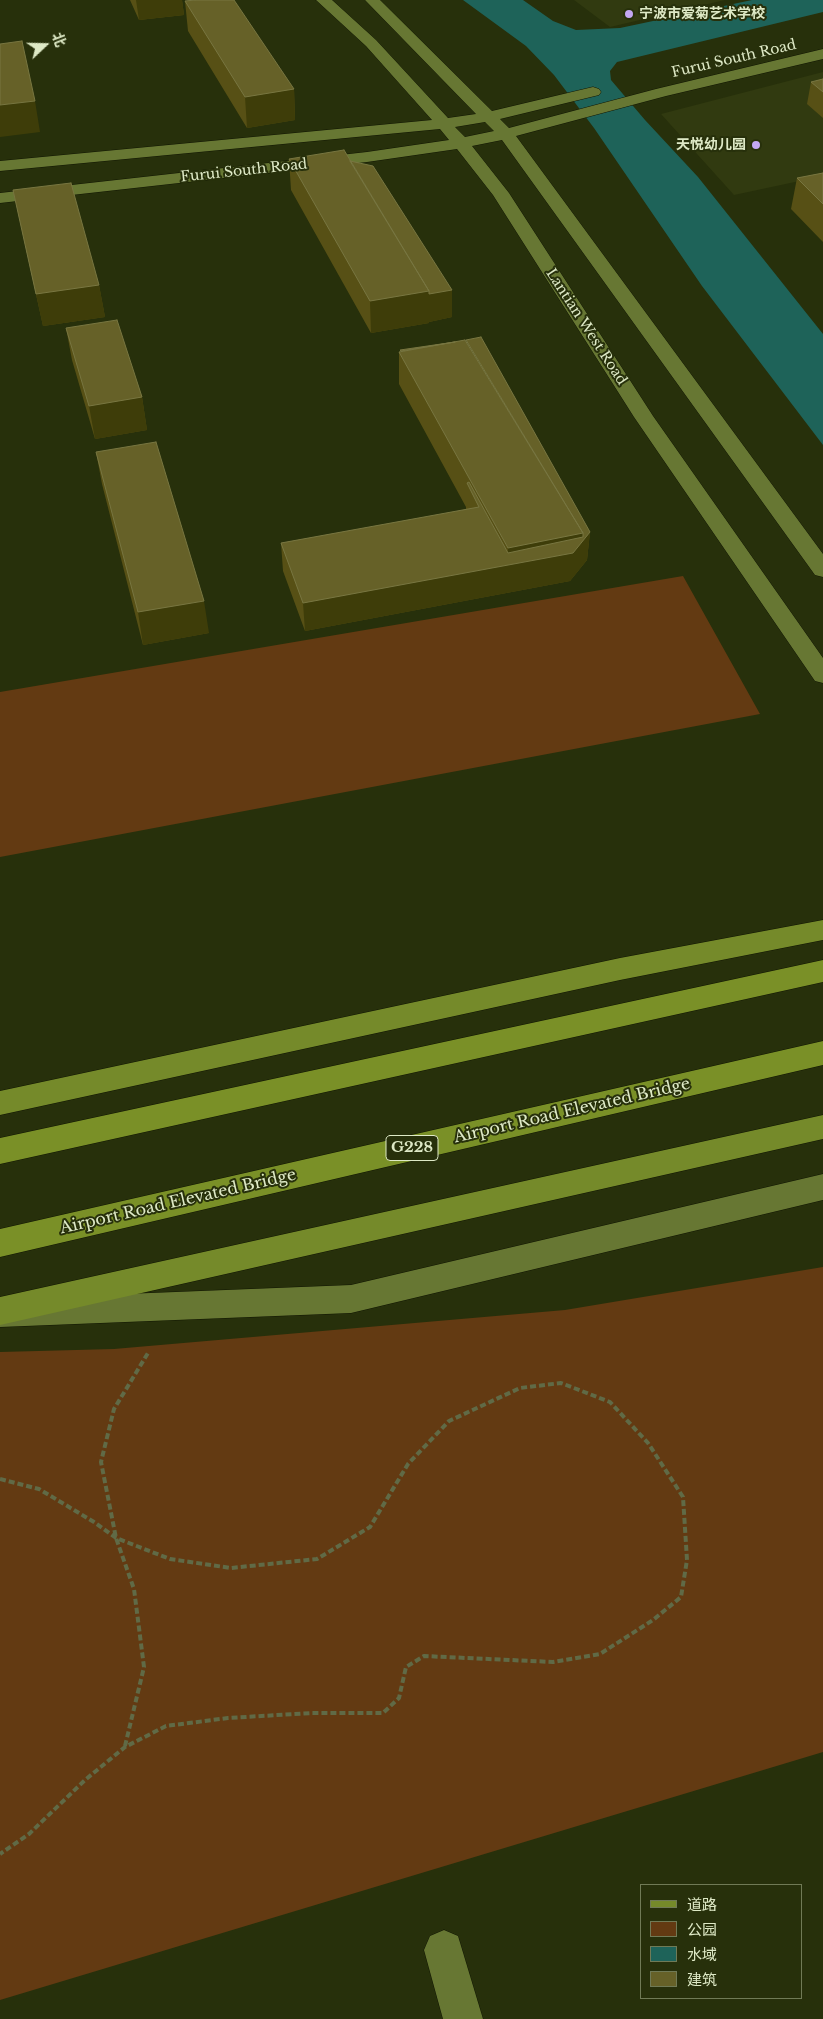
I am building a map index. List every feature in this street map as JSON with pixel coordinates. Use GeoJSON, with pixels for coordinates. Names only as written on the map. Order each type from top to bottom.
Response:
{"type":"FeatureCollection","features":[{"type":"Feature","properties":{"kind":"highway"},"geometry":{"type":"LineString","coordinates":[[0,1151],[823,971]]}},
{"type":"Feature","properties":{"kind":"highway","name":"Airport Road Elevated Bridge"},"geometry":{"type":"LineString","coordinates":[[0,1243],[823,1053]]}},
{"type":"Feature","properties":{"kind":"main road"},"geometry":{"type":"LineString","coordinates":[[0,1103],[611,972],[823,930]]}},
{"type":"Feature","properties":{"kind":"main road"},"geometry":{"type":"LineString","coordinates":[[0,1312],[823,1127]]}},
{"type":"Feature","properties":{"kind":"street","name":"Lantian West Road"},"geometry":{"type":"LineString","coordinates":[[323,0],[371,43],[461,143],[500,193],[644,417],[823,675]]}},
{"type":"Feature","properties":{"kind":"street"},"geometry":{"type":"LineString","coordinates":[[372,0],[506,134],[823,570]]}},
{"type":"Feature","properties":{"kind":"street","name":"Furui South Road"},"geometry":{"type":"LineString","coordinates":[[0,198],[367,157],[461,143],[506,134],[662,92],[823,54]]}},
{"type":"Feature","properties":{"kind":"street","name":"Furui South Road"},"geometry":{"type":"LineString","coordinates":[[676,73],[740,58]]}},
{"type":"Feature","properties":{"kind":"street","name":"Furui South Road"},"geometry":{"type":"LineString","coordinates":[[0,166],[444,124],[490,116],[610,88]]}},
{"type":"Feature","properties":{"kind":"street"},"geometry":{"type":"LineString","coordinates":[[0,1312],[351,1299],[823,1187]]}},
{"type":"Feature","properties":{"kind":"street"},"geometry":{"type":"LineString","coordinates":[[444,1950],[463,2019]]}},
{"type":"Feature","properties":{"kind":"path"},"geometry":{"type":"LineString","coordinates":[[125,1747],[144,1667],[134,1589],[116,1538],[101,1462],[114,1409],[148,1353]]}},
{"type":"Feature","properties":{"kind":"path"},"geometry":{"type":"LineString","coordinates":[[0,1479],[39,1489],[94,1522],[116,1538],[170,1558],[231,1568],[317,1559],[370,1527],[408,1464],[449,1421],[520,1388],[561,1383],[610,1402],[648,1444],[682,1497],[687,1560],[681,1597],[653,1620],[600,1654],[553,1662],[424,1656],[406,1667],[399,1698],[383,1713],[312,1713],[228,1718],[166,1726],[125,1747],[85,1780],[29,1834],[0,1854]]}},
{"type":"Feature","properties":{"kind":"shaded area","name":"宁波市爱菊艺术学校"},"geometry":{"type":"Polygon","coordinates":[[[574,0],[725,0],[610,27],[574,0]]]}},
{"type":"Feature","properties":{"kind":"shaded area","name":"天悦幼儿园"},"geometry":{"type":"Polygon","coordinates":[[[823,72],[823,176],[734,195],[661,114],[823,72]]]}},
{"type":"Feature","properties":{"kind":"green space"},"geometry":{"type":"Polygon","coordinates":[[[683,576],[760,714],[0,857],[0,692],[683,576]]]}},
{"type":"Feature","properties":{"kind":"green space"},"geometry":{"type":"Polygon","coordinates":[[[823,1267],[823,1752],[0,2000],[0,1352],[114,1349],[565,1310],[823,1267]]]}},
{"type":"Feature","properties":{"kind":"water"},"geometry":{"type":"Polygon","coordinates":[[[463,0],[523,0],[553,21],[576,30],[620,28],[752,0],[823,0],[823,12],[617,62],[610,71],[611,80],[698,177],[823,334],[823,445],[702,286],[594,128],[554,75],[526,46],[463,0]]]}},
{"type":"Feature","properties":{"kind":"building"},"geometry":{"type":"Polygon","coordinates":[[[234,0],[294,89],[245,97],[185,1],[234,0]]]}},
{"type":"Feature","properties":{"kind":"building"},"geometry":{"type":"Polygon","coordinates":[[[22,41],[35,101],[0,105],[0,44],[22,41]]]}},
{"type":"Feature","properties":{"kind":"building"},"geometry":{"type":"Polygon","coordinates":[[[823,79],[823,92],[811,82],[823,79]]]}},
{"type":"Feature","properties":{"kind":"building"},"geometry":{"type":"Polygon","coordinates":[[[344,150],[429,291],[370,301],[289,159],[344,150]]]}},
{"type":"Feature","properties":{"kind":"building"},"geometry":{"type":"Polygon","coordinates":[[[350,161],[373,166],[452,290],[429,294],[429,291],[350,161]]]}},
{"type":"Feature","properties":{"kind":"building"},"geometry":{"type":"Polygon","coordinates":[[[823,173],[823,204],[797,178],[823,173]]]}},
{"type":"Feature","properties":{"kind":"building"},"geometry":{"type":"Polygon","coordinates":[[[71,183],[99,285],[36,294],[13,190],[71,183]]]}},
{"type":"Feature","properties":{"kind":"building"},"geometry":{"type":"Polygon","coordinates":[[[117,320],[142,397],[89,406],[66,328],[117,320]]]}},
{"type":"Feature","properties":{"kind":"building"},"geometry":{"type":"Polygon","coordinates":[[[481,337],[590,532],[573,553],[303,603],[281,543],[479,507],[467,483],[469,482],[508,553],[583,537],[583,533],[466,340],[481,337]]]}},
{"type":"Feature","properties":{"kind":"building"},"geometry":{"type":"Polygon","coordinates":[[[465,340],[583,533],[508,548],[399,352],[465,340]]]}},
{"type":"Feature","properties":{"kind":"building"},"geometry":{"type":"Polygon","coordinates":[[[455,342],[401,351],[400,350],[455,342]]]}},
{"type":"Feature","properties":{"kind":"building"},"geometry":{"type":"Polygon","coordinates":[[[156,442],[204,601],[138,612],[96,452],[156,442]]]}},
{"type":"Feature","properties":{"kind":"place","name":"宁波市爱菊艺术学校"},"geometry":{"type":"Point","coordinates":[629,14]}},
{"type":"Feature","properties":{"kind":"place","name":"天悦幼儿园"},"geometry":{"type":"Point","coordinates":[756,145]}}]}
